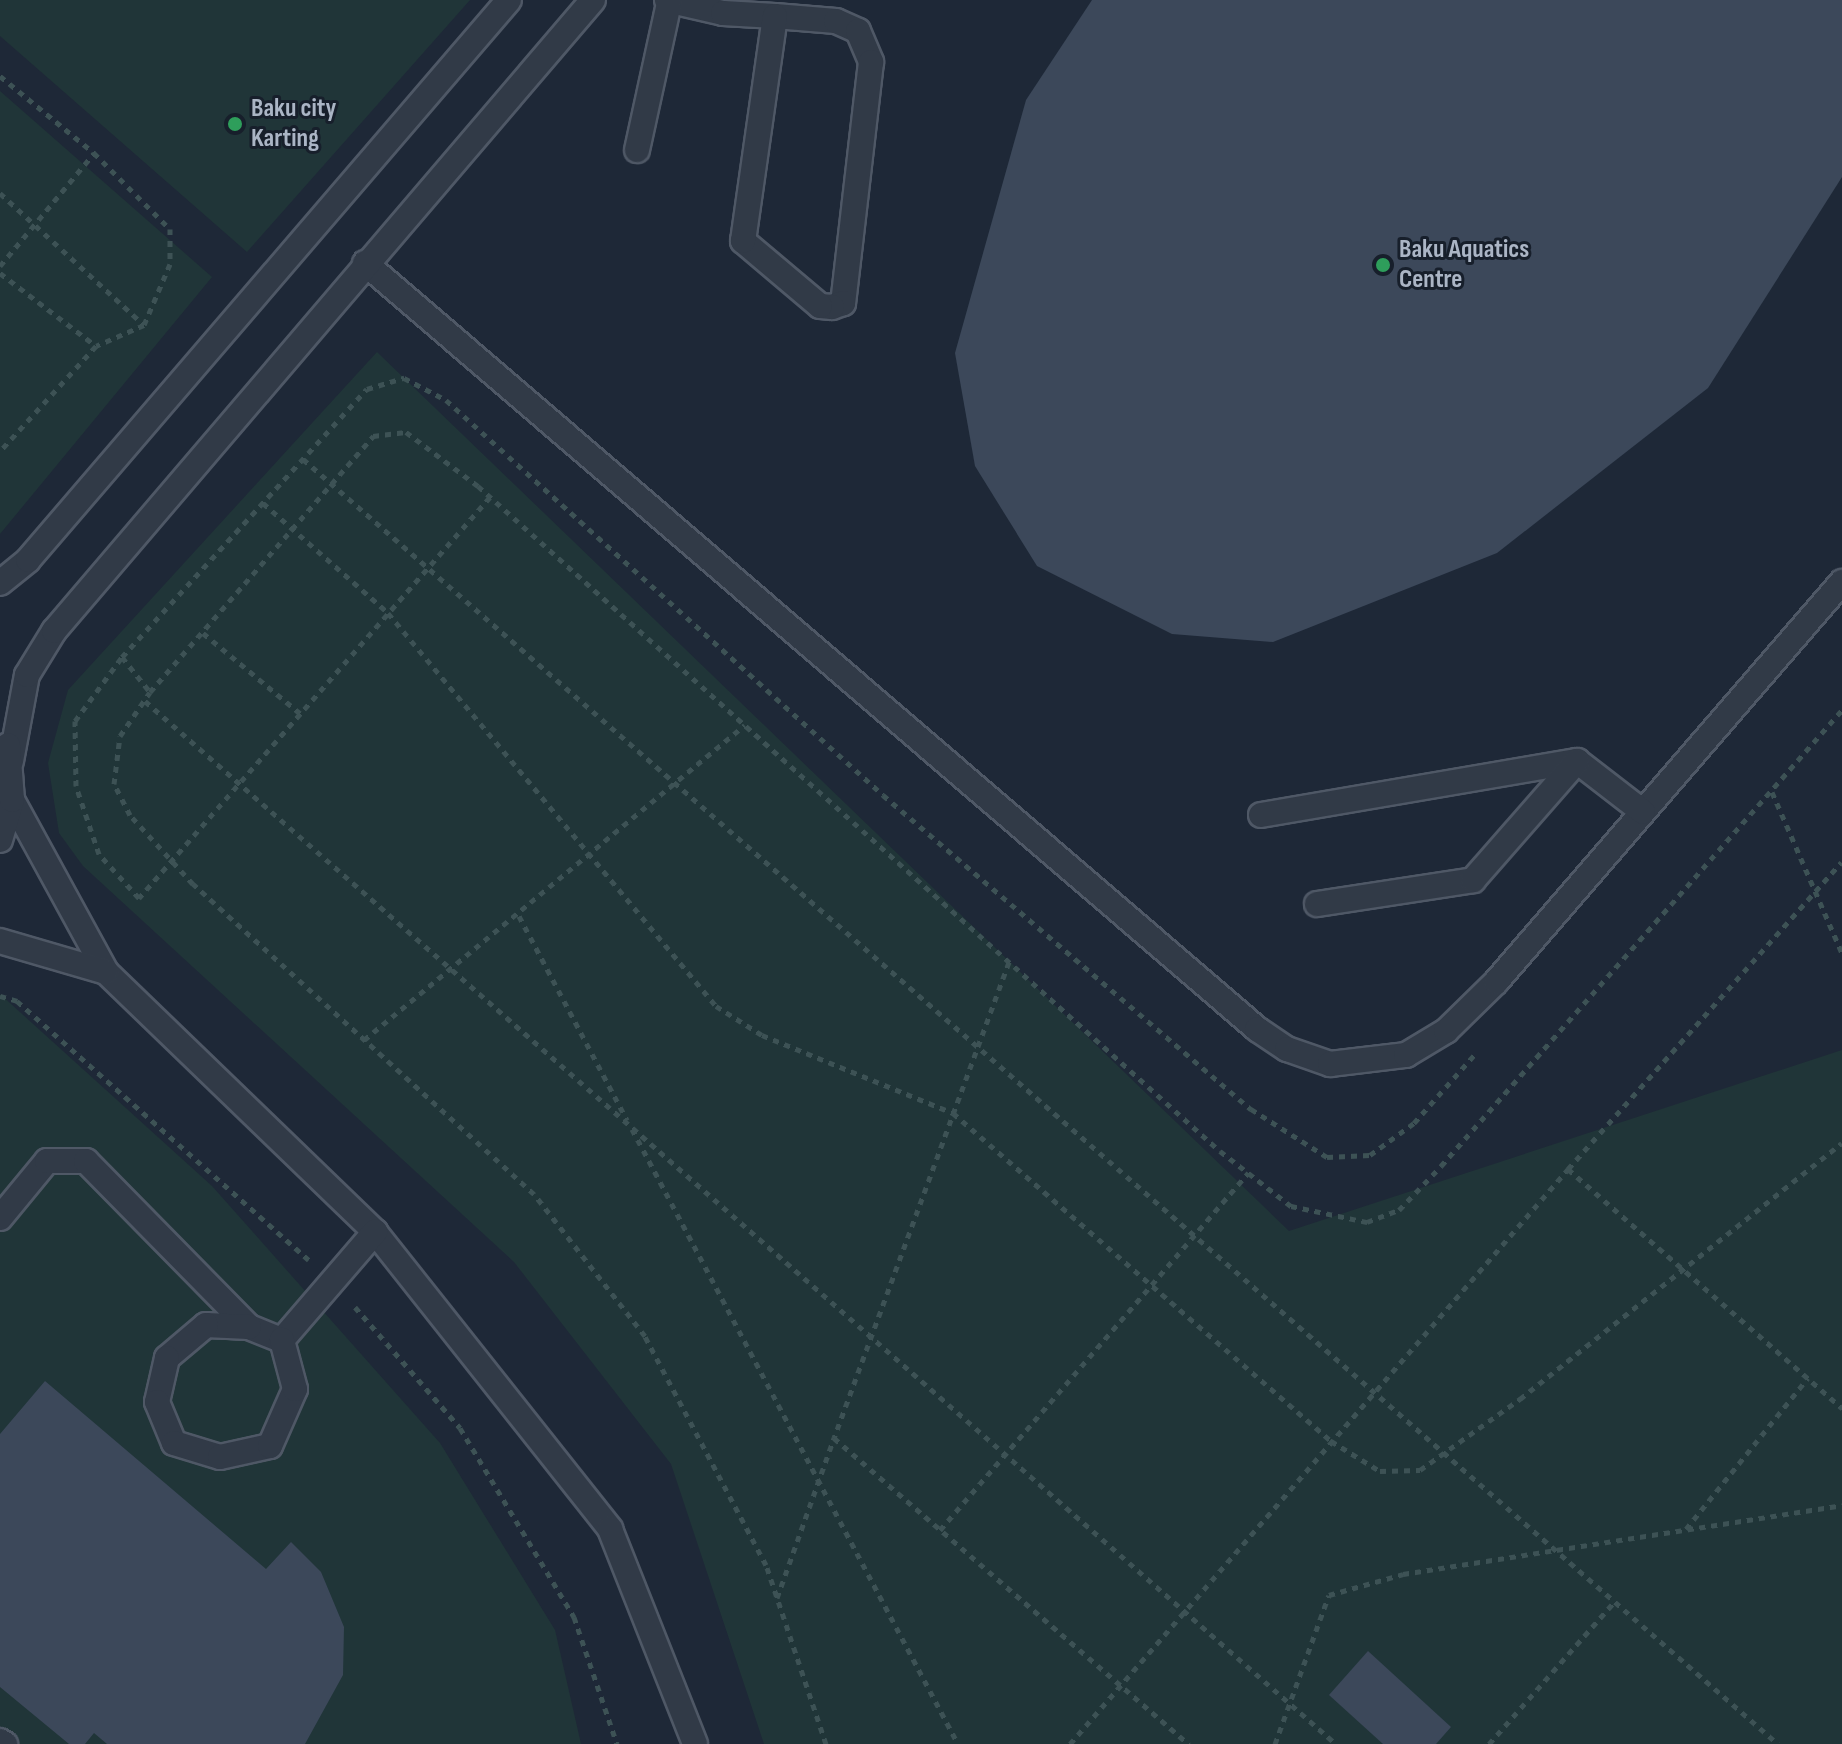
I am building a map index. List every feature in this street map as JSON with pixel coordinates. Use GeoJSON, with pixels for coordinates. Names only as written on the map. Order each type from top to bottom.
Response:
{"type":"FeatureCollection","features":[{"type":"Feature","properties":{"kind":"lane"},"geometry":{"type":"LineString","coordinates":[[0,583],[28,560],[509,0]]}},
{"type":"Feature","properties":{"kind":"lane"},"geometry":{"type":"LineString","coordinates":[[0,840],[12,800],[11,761],[27,675],[54,631],[365,263],[593,0]]}},
{"type":"Feature","properties":{"kind":"lane"},"geometry":{"type":"LineString","coordinates":[[637,150],[668,1],[836,21],[858,31],[871,62],[843,303],[832,307],[820,306],[743,241],[775,16]]}},
{"type":"Feature","properties":{"kind":"lane"},"geometry":{"type":"LineString","coordinates":[[365,263],[1287,1049],[1330,1064],[1366,1065],[1406,1055],[1446,1031],[1643,812],[1842,582]]}},
{"type":"Feature","properties":{"kind":"lane"},"geometry":{"type":"LineString","coordinates":[[0,717],[11,761]]}},
{"type":"Feature","properties":{"kind":"lane"},"geometry":{"type":"LineString","coordinates":[[1261,815],[1577,761],[1643,812]]}},
{"type":"Feature","properties":{"kind":"lane"},"geometry":{"type":"LineString","coordinates":[[1317,904],[1473,880],[1577,761]]}},
{"type":"Feature","properties":{"kind":"lane"},"geometry":{"type":"LineString","coordinates":[[12,800],[106,972],[375,1232],[610,1529],[695,1744]]}},
{"type":"Feature","properties":{"kind":"lane"},"geometry":{"type":"LineString","coordinates":[[0,941],[106,972]]}},
{"type":"Feature","properties":{"kind":"lane"},"geometry":{"type":"LineString","coordinates":[[0,1218],[47,1161],[86,1161],[249,1327]]}},
{"type":"Feature","properties":{"kind":"lane"},"geometry":{"type":"LineString","coordinates":[[282,1340],[375,1232]]}},
{"type":"Feature","properties":{"kind":"lane"},"geometry":{"type":"LineString","coordinates":[[206,1325],[249,1327],[282,1340],[295,1389],[270,1446],[220,1457],[174,1443],[157,1402],[167,1358],[206,1325]]}},
{"type":"Feature","properties":{"kind":"lane"},"geometry":{"type":"LineString","coordinates":[[0,1741],[5,1744]]}},
{"type":"Feature","properties":{"kind":"path"},"geometry":{"type":"LineString","coordinates":[[0,76],[94,153],[170,229],[170,264],[144,325],[96,346],[0,450]]}},
{"type":"Feature","properties":{"kind":"path"},"geometry":{"type":"LineString","coordinates":[[0,266],[94,153]]}},
{"type":"Feature","properties":{"kind":"path"},"geometry":{"type":"LineString","coordinates":[[0,193],[144,325]]}},
{"type":"Feature","properties":{"kind":"path"},"geometry":{"type":"LineString","coordinates":[[0,273],[96,346]]}},
{"type":"Feature","properties":{"kind":"path"},"geometry":{"type":"LineString","coordinates":[[490,497],[139,898],[99,854],[76,786],[75,721],[122,657],[367,389],[404,378],[446,400],[895,805],[1251,1109],[1327,1157],[1370,1155],[1414,1123],[1477,1052]]}},
{"type":"Feature","properties":{"kind":"path"},"geometry":{"type":"LineString","coordinates":[[826,1744],[766,1565],[645,1336],[534,1194],[172,861],[130,815],[114,784],[120,736],[150,692],[373,436],[406,432],[490,497],[1248,1173],[1291,1206],[1367,1222],[1399,1210],[1842,710]]}},
{"type":"Feature","properties":{"kind":"path"},"geometry":{"type":"LineString","coordinates":[[303,459],[1778,1744]]}},
{"type":"Feature","properties":{"kind":"path"},"geometry":{"type":"LineString","coordinates":[[263,503],[291,531],[388,613],[716,1006],[762,1035],[953,1113],[1154,1282],[1331,1441],[1380,1471],[1420,1470],[1444,1453],[1842,1143]]}},
{"type":"Feature","properties":{"kind":"path"},"geometry":{"type":"LineString","coordinates":[[202,633],[301,714]]}},
{"type":"Feature","properties":{"kind":"path"},"geometry":{"type":"LineString","coordinates":[[122,657],[150,692]]}},
{"type":"Feature","properties":{"kind":"path"},"geometry":{"type":"LineString","coordinates":[[145,700],[1336,1744]]}},
{"type":"Feature","properties":{"kind":"path"},"geometry":{"type":"LineString","coordinates":[[364,1040],[519,916],[745,725]]}},
{"type":"Feature","properties":{"kind":"path"},"geometry":{"type":"LineString","coordinates":[[1772,791],[1842,953]]}},
{"type":"Feature","properties":{"kind":"path"},"geometry":{"type":"LineString","coordinates":[[1070,1744],[1568,1169],[1842,862]]}},
{"type":"Feature","properties":{"kind":"path"},"geometry":{"type":"LineString","coordinates":[[519,916],[958,1744]]}},
{"type":"Feature","properties":{"kind":"path"},"geometry":{"type":"LineString","coordinates":[[777,1598],[870,1336],[1009,962]]}},
{"type":"Feature","properties":{"kind":"path"},"geometry":{"type":"LineString","coordinates":[[0,996],[17,1001],[85,1059],[334,1283],[460,1428],[574,1617],[617,1744]]}},
{"type":"Feature","properties":{"kind":"path"},"geometry":{"type":"LineString","coordinates":[[1568,1169],[1842,1408]]}},
{"type":"Feature","properties":{"kind":"path"},"geometry":{"type":"LineString","coordinates":[[940,1530],[1248,1173]]}},
{"type":"Feature","properties":{"kind":"path"},"geometry":{"type":"LineString","coordinates":[[1686,1529],[1808,1378]]}},
{"type":"Feature","properties":{"kind":"path"},"geometry":{"type":"LineString","coordinates":[[834,1438],[1189,1744]]}},
{"type":"Feature","properties":{"kind":"path"},"geometry":{"type":"LineString","coordinates":[[1275,1744],[1329,1595],[1403,1574],[1842,1505]]}},
{"type":"Feature","properties":{"kind":"path"},"geometry":{"type":"LineString","coordinates":[[1489,1744],[1615,1601]]}},
{"type":"Feature","properties":{"kind":"green space","name":"Baku city Karting"},"geometry":{"type":"Polygon","coordinates":[[[0,0],[470,0],[247,252],[0,36],[0,0]]]}},
{"type":"Feature","properties":{"kind":"green space"},"geometry":{"type":"Polygon","coordinates":[[[0,91],[212,277],[0,534],[0,91]]]}},
{"type":"Feature","properties":{"kind":"green space"},"geometry":{"type":"Polygon","coordinates":[[[377,352],[1289,1231],[1842,1050],[1842,1744],[764,1744],[671,1464],[514,1262],[83,866],[59,833],[48,763],[68,690],[377,352]]]}},
{"type":"Feature","properties":{"kind":"green space"},"geometry":{"type":"Polygon","coordinates":[[[0,994],[212,1186],[440,1443],[555,1630],[581,1744],[0,1744],[0,994]]]}},
{"type":"Feature","properties":{"kind":"building","name":"Baku Aquatics Centre"},"geometry":{"type":"Polygon","coordinates":[[[1092,0],[1842,0],[1842,177],[1708,388],[1497,553],[1273,642],[1172,634],[1037,566],[975,466],[955,353],[1026,100],[1092,0]]]}},
{"type":"Feature","properties":{"kind":"building"},"geometry":{"type":"Polygon","coordinates":[[[45,1381],[266,1569],[291,1542],[321,1572],[344,1627],[343,1675],[305,1744],[107,1744],[94,1733],[85,1744],[69,1744],[0,1687],[0,1434],[45,1381]]]}},
{"type":"Feature","properties":{"kind":"building"},"geometry":{"type":"Polygon","coordinates":[[[1368,1651],[1451,1727],[1436,1744],[1383,1744],[1329,1695],[1368,1651]]]}},
{"type":"Feature","properties":{"kind":"place","name":"Baku city Karting"},"geometry":{"type":"Point","coordinates":[235,124]}},
{"type":"Feature","properties":{"kind":"place","name":"Baku Aquatics Centre"},"geometry":{"type":"Point","coordinates":[1383,265]}}]}
